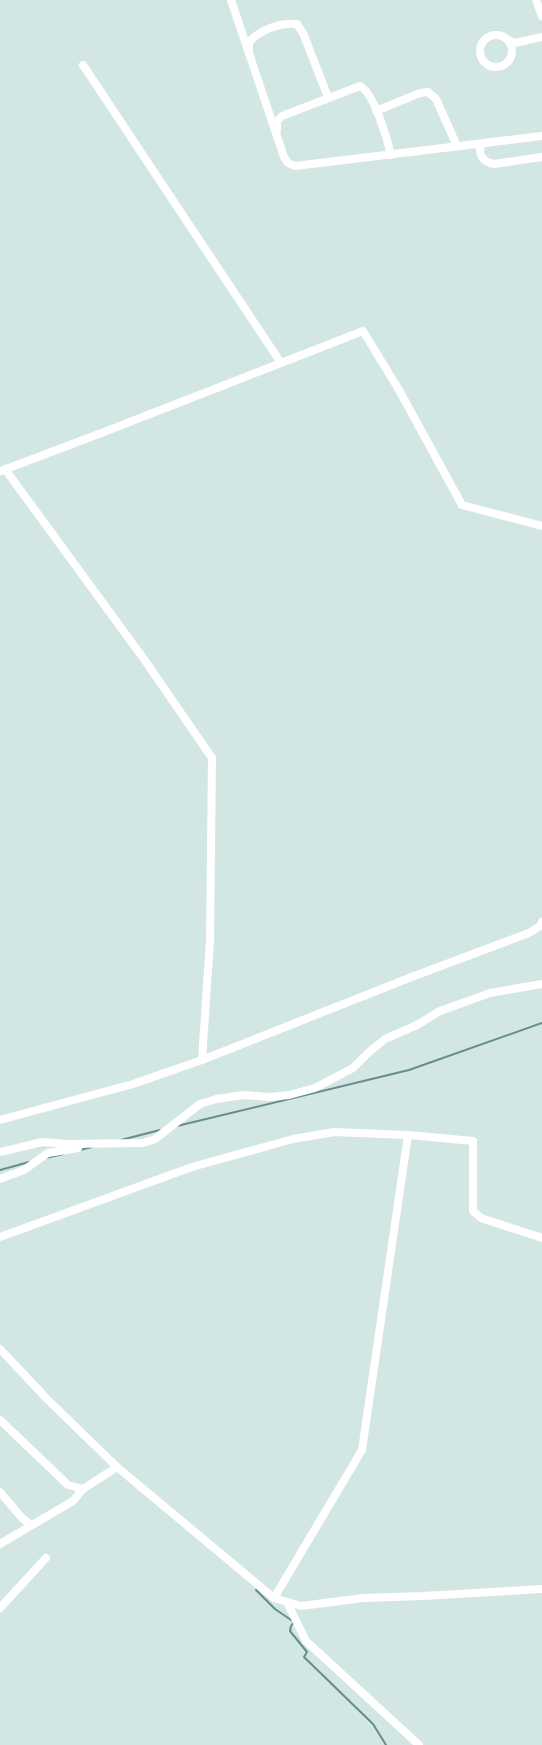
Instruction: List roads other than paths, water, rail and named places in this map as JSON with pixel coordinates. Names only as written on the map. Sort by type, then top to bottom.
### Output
[{"type":"street","points":[[231,0],[284,157],[288,163],[294,166],[542,136]]},
{"type":"street","points":[[536,0],[542,16]]},
{"type":"street","points":[[238,23],[255,35]]},
{"type":"street","points":[[250,56],[249,42],[255,35],[282,24],[297,24],[303,33],[328,97]]},
{"type":"street","points":[[511,42],[512,52],[507,63],[501,67],[489,66],[480,57],[479,50],[484,39],[496,35],[511,42],[542,37]]},
{"type":"street","points":[[83,65],[281,363]]},
{"type":"street","points":[[276,135],[277,120],[282,116],[360,86],[365,89],[376,111],[391,154]]},
{"type":"street","points":[[376,111],[420,93],[428,92],[436,98],[457,146]]},
{"type":"street","points":[[268,111],[282,116]]},
{"type":"street","points":[[481,144],[479,151],[481,158],[488,163],[494,164],[542,157]]},
{"type":"street","points":[[202,1060],[210,940],[212,758],[146,662],[2,470],[364,331],[399,390],[462,505],[542,526]]},
{"type":"street","points":[[0,1120],[133,1084],[202,1060],[529,933],[540,926],[542,922]]},
{"type":"street","points":[[0,1152],[42,1142],[67,1144],[143,1143],[155,1139],[200,1104],[216,1098],[244,1094],[270,1097],[289,1095],[315,1088],[353,1068],[385,1039],[417,1025],[440,1011],[490,993],[542,984]]},
{"type":"street","points":[[0,1237],[192,1167],[293,1139],[334,1132],[474,1142],[473,1211],[481,1218],[542,1238]]},
{"type":"street","points":[[274,1598],[362,1450],[408,1136]]},
{"type":"street","points":[[0,1179],[24,1170],[48,1153],[65,1151],[90,1144]]},
{"type":"street","points":[[0,1349],[48,1400],[117,1467],[274,1598],[288,1604],[301,1606],[363,1598],[542,1589]]},
{"type":"street","points":[[0,1420],[68,1484],[83,1489]]},
{"type":"street","points":[[0,1544],[73,1501],[83,1489],[117,1467]]},
{"type":"street","points":[[0,1492],[22,1518],[31,1525]]},
{"type":"street","points":[[0,1608],[46,1558]]},
{"type":"street","points":[[288,1604],[306,1642],[418,1745]]},
{"type":"waterway","points":[[177,1126],[409,1070],[542,1023]]},
{"type":"waterway","points":[[121,1140],[160,1130]]},
{"type":"waterway","points":[[80,1150],[92,1147]]},
{"type":"waterway","points":[[46,1158],[63,1154]]},
{"type":"waterway","points":[[0,1170],[29,1162]]},
{"type":"waterway","points":[[256,1590],[275,1609],[294,1622],[290,1631],[307,1652],[304,1657],[373,1724],[386,1745]]}]
